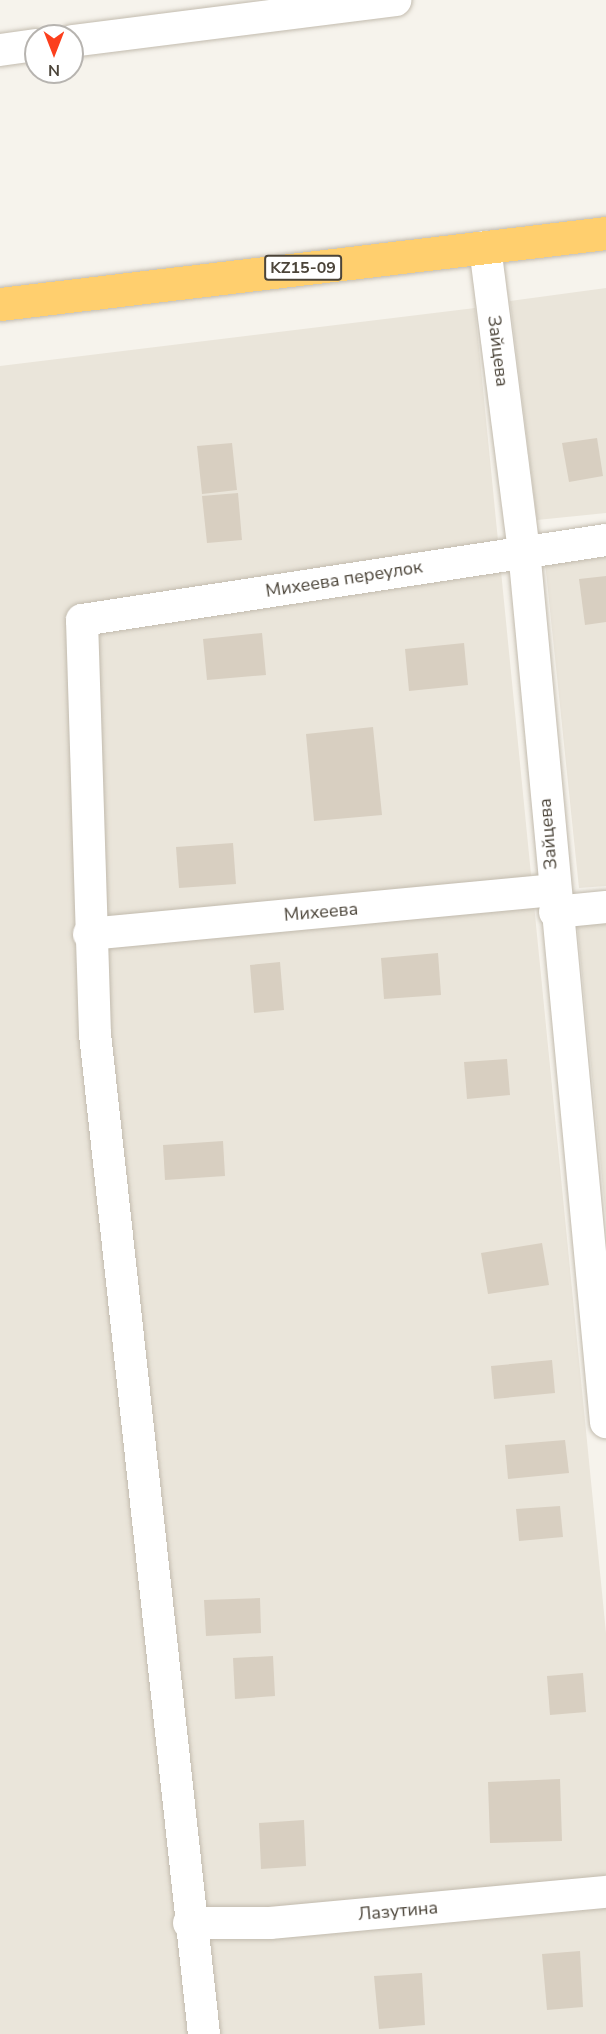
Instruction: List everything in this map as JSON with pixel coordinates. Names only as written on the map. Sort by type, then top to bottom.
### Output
[{"type":"highway","name":"KZ15-09","points":[[0,304],[606,233]]},
{"type":"street","points":[[84,39],[340,3],[395,0]]},
{"type":"street","points":[[0,50],[24,47]]},
{"type":"street","name":"Зайцева","points":[[485,247],[524,550],[554,901],[606,1422]]},
{"type":"street","name":"Михеева переулок","points":[[89,934],[82,620],[524,550],[606,540]]},
{"type":"street","name":"Михеева","points":[[89,934],[554,901],[606,907]]},
{"type":"street","points":[[89,934],[189,1923],[204,2034]]},
{"type":"street","name":"Лазутина","points":[[189,1923],[270,1923],[606,1892]]},
{"type":"shaded area","points":[[606,288],[606,513],[537,520],[510,301]]},
{"type":"shaded area","points":[[475,308],[606,1633],[606,2034],[0,2034],[0,366]]},
{"type":"shaded area","points":[[606,556],[606,886],[579,888],[545,562]]},
{"type":"shaded area","points":[[606,921],[606,1219],[577,923]]},
{"type":"building","points":[[597,438],[603,476],[569,482],[562,443]]},
{"type":"building","points":[[232,443],[237,490],[202,494],[197,446]]},
{"type":"building","points":[[238,493],[242,540],[207,543],[202,496]]},
{"type":"building","points":[[606,576],[606,622],[585,625],[579,579]]},
{"type":"building","points":[[262,633],[266,675],[207,680],[203,639]]},
{"type":"building","points":[[464,643],[468,685],[409,691],[405,649]]},
{"type":"building","points":[[373,727],[382,815],[314,821],[306,734]]},
{"type":"building","points":[[233,843],[236,884],[179,888],[176,847]]},
{"type":"building","points":[[438,953],[441,995],[384,999],[381,958]]},
{"type":"building","points":[[280,962],[284,1010],[254,1013],[250,965]]},
{"type":"building","points":[[507,1059],[510,1095],[467,1099],[464,1062]]},
{"type":"building","points":[[223,1141],[225,1176],[165,1180],[163,1145]]},
{"type":"building","points":[[542,1243],[549,1285],[488,1294],[481,1253]]},
{"type":"building","points":[[552,1360],[555,1393],[494,1399],[491,1366]]},
{"type":"building","points":[[565,1440],[569,1473],[508,1479],[505,1445]]},
{"type":"building","points":[[560,1506],[563,1537],[519,1541],[516,1509]]},
{"type":"building","points":[[260,1598],[261,1633],[206,1636],[204,1600]]},
{"type":"building","points":[[273,1656],[275,1696],[235,1699],[233,1658]]},
{"type":"building","points":[[583,1673],[586,1712],[550,1715],[547,1676]]},
{"type":"building","points":[[560,1779],[562,1841],[490,1843],[488,1782]]},
{"type":"building","points":[[304,1820],[306,1866],[261,1869],[259,1823]]},
{"type":"building","points":[[580,1951],[583,2007],[547,2010],[542,1954]]},
{"type":"building","points":[[422,1973],[425,2025],[379,2029],[374,1976]]}]
